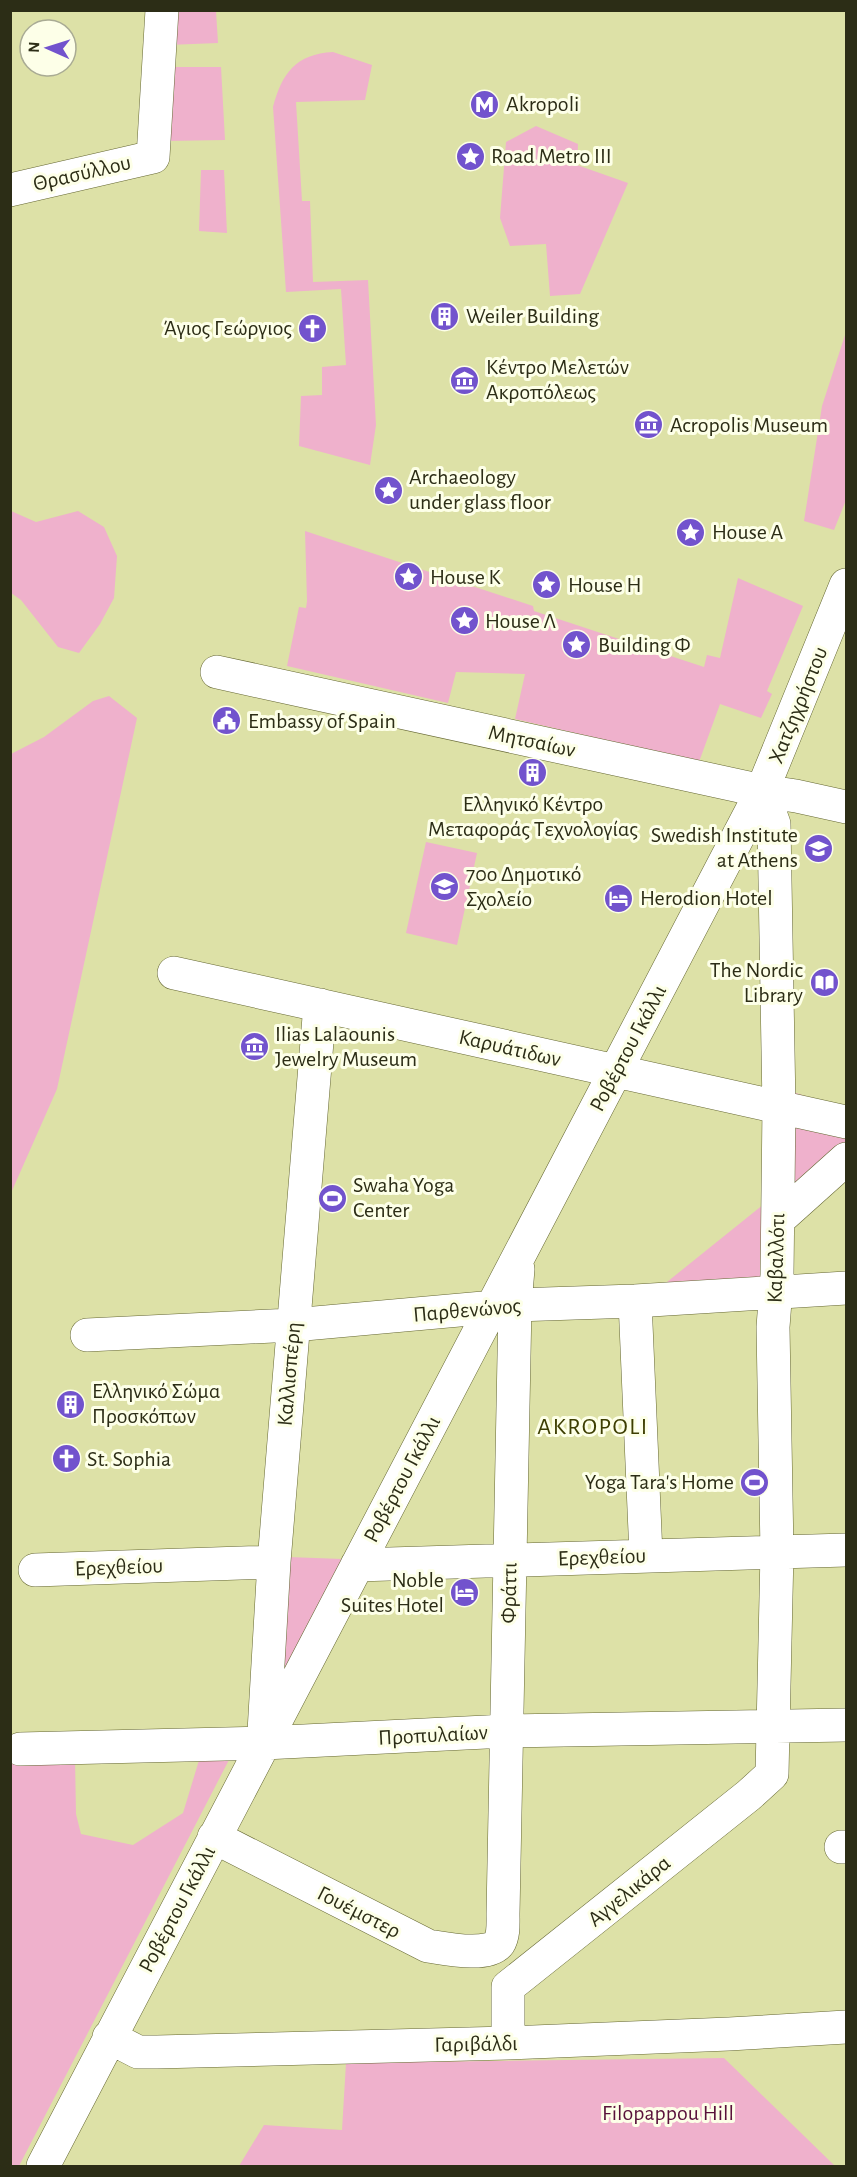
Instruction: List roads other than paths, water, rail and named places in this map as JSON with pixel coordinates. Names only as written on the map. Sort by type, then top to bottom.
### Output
[{"type":"street","name":"Θρασύλλου","points":[[10,190],[153,157],[162,10]]},
{"type":"street","name":"Χατζηχρήστου","points":[[762,791],[846,585]]},
{"type":"street","name":"Μητσαίων","points":[[217,672],[762,791],[846,807]]},
{"type":"street","name":"Ροβέρτου Γκάλλι","points":[[520,1254],[762,791]]},
{"type":"street","name":"Καβαλλότι","points":[[762,791],[774,824],[779,1107],[778,1220],[773,1327],[777,1552],[774,1726]]},
{"type":"street","name":"Καρυάτιδων","points":[[174,973],[846,1122]]},
{"type":"street","name":"Καλλισπέρη","points":[[264,1743],[274,1562],[320,1005]]},
{"type":"street","points":[[778,1220],[846,1159]]},
{"type":"street","name":"Φράττι","points":[[502,1933],[510,1560],[503,1307],[520,1254]]},
{"type":"street","name":"Παρθενώνος","points":[[87,1335],[293,1325],[503,1307],[846,1288]]},
{"type":"street","points":[[635,1301],[646,1555]]},
{"type":"street","name":"Ροβέρτου Γκάλλι","points":[[43,2166],[357,1565],[503,1307]]},
{"type":"street","name":"Ερεχθείου","points":[[357,1565],[846,1550]]},
{"type":"street","name":"Ερεχθείου","points":[[35,1570],[274,1562]]},
{"type":"street","name":"Προπυλαίων","points":[[20,1749],[264,1743],[506,1731],[846,1725]]},
{"type":"street","name":"Αγγελικάρα","points":[[508,2043],[508,1987],[749,1795],[771,1774],[774,1726]]},
{"type":"street","name":"Γουέμστερ","points":[[214,1837],[428,1946],[456,1951],[490,1950],[498,1944],[502,1933]]},
{"type":"street","name":"Γαριβάλδι","points":[[109,2037],[138,2052],[508,2043],[717,2035],[846,2027]]},
{"type":"place","name":"Akropoli","points":[[485,104]]},
{"type":"place","name":"Road Metro III","points":[[470,156]]},
{"type":"place","name":"Weiler Building","points":[[445,316]]},
{"type":"place","name":"Άγιος Γεώργιος","points":[[313,328]]},
{"type":"place","name":"Κέντρο Μελετών Ακροπόλεως","points":[[465,380]]},
{"type":"place","name":"Acropolis Museum","points":[[649,425]]},
{"type":"place","name":"Archaeology under glass floor","points":[[388,490]]},
{"type":"place","name":"House A","points":[[691,532]]},
{"type":"place","name":"House K","points":[[409,577]]},
{"type":"place","name":"House H","points":[[547,585]]},
{"type":"place","name":"House Λ","points":[[464,621]]},
{"type":"place","name":"Building Φ","points":[[577,645]]},
{"type":"place","name":"Embassy of Spain","points":[[227,721]]},
{"type":"place","name":"Ελληνικό Κέντρο Μεταφοράς Τεχνολογίας","points":[[533,772]]},
{"type":"place","name":"Swedish Institute at Athens","points":[[819,848]]},
{"type":"place","name":"70ο Δημοτικό Σχολείο","points":[[445,887]]},
{"type":"place","name":"Herodion Hotel","points":[[619,898]]},
{"type":"place","name":"The Nordic Library","points":[[824,983]]},
{"type":"place","name":"Ilias Lalaounis Jewelry Museum","points":[[254,1047]]},
{"type":"place","name":"Swaha Yoga Center","points":[[332,1198]]},
{"type":"place","name":"Ελληνικό Σώμα Προσκόπων","points":[[71,1404]]},
{"type":"place","name":"St. Sophia","points":[[66,1459]]},
{"type":"place","name":"Yoga Tara's Home","points":[[755,1482]]},
{"type":"place","name":"Noble Suites Hotel","points":[[465,1593]]},
{"type":"district","name":"AKROPOLI","points":[[593,1427]]},
{"type":"park label","name":"Filopappou Hill","points":[[668,2113]]}]
